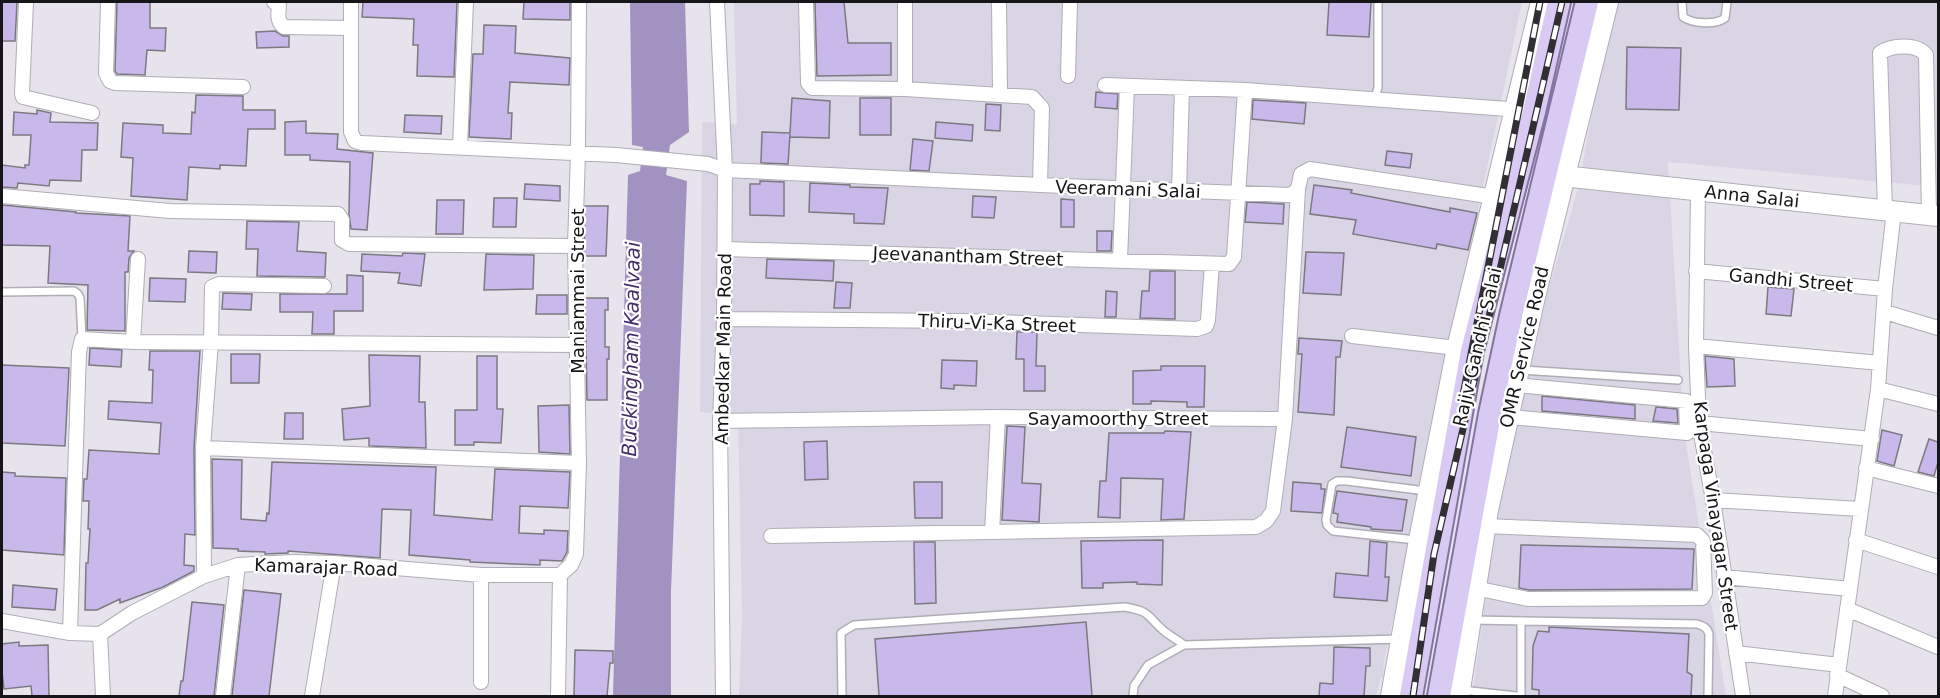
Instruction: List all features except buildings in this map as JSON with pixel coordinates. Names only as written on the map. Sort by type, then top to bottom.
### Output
[{"type":"main road","name":"Rajiv Gandhi Salai","points":[[1411,696],[1472,351],[1502,199],[1525,110],[1559,2]]},
{"type":"main road","name":"Rajiv Gandhi Salai","points":[[1453,694],[1499,416],[1511,316],[1556,176],[1587,2]]},
{"type":"street","points":[[26,2],[23,98],[92,113]]},
{"type":"street","points":[[108,2],[106,73],[110,81],[243,87]]},
{"type":"street","points":[[274,2],[279,6],[278,19],[284,27],[351,27],[351,2]]},
{"type":"street","points":[[460,147],[466,2]]},
{"type":"street","name":"Maniammai Street","points":[[560,575],[571,565],[576,554],[579,463],[575,246],[579,2]]},
{"type":"street","name":"Ambedkar Main Road","points":[[717,2],[725,170],[724,319],[720,421],[723,696]]},
{"type":"street","points":[[806,2],[808,83],[812,88],[905,89],[1032,97],[1042,108],[1040,185]]},
{"type":"street","points":[[905,2],[905,89]]},
{"type":"street","points":[[999,2],[1000,94]]},
{"type":"street","points":[[1068,76],[1070,2]]},
{"type":"street","points":[[1105,85],[1245,90],[1525,110],[1540,2]]},
{"type":"street","name":"OMR Service Road","points":[[1453,694],[1470,620],[1486,526],[1499,416],[1518,377],[1556,176],[1608,2]]},
{"type":"street","name":"Veeramani Salai","points":[[351,27],[352,138],[362,143],[621,155],[708,164],[725,170],[1288,195],[1299,189]]},
{"type":"street","points":[[1835,696],[1860,509],[1872,439],[1885,312],[1889,210],[1880,53],[1886,48],[1916,47],[1922,49],[1926,55],[1934,215]]},
{"type":"street","points":[[1120,260],[1127,86]]},
{"type":"street","points":[[1179,191],[1182,88]]},
{"type":"street","points":[[1212,264],[1229,264],[1233,260],[1245,90]]},
{"type":"street","points":[[771,536],[1256,527],[1266,521],[1273,511],[1285,419],[1301,174],[1310,169],[1502,199],[1457,348],[1391,696]]},
{"type":"street","name":"Anna Salai","points":[[1556,176],[1934,215]]},
{"type":"street","name":"Karpaga Vinayagar Street","points":[[1698,190],[1696,346],[1699,423],[1743,696]]},
{"type":"street","points":[[2,196],[170,211],[338,214],[342,217],[342,240],[349,244],[575,246]]},
{"type":"street","name":"Jeevanantham Street","points":[[725,249],[1212,264]]},
{"type":"street","points":[[133,342],[138,259]]},
{"type":"street","name":"Thiru-Vi-Ka Street","points":[[724,319],[965,321],[1197,329],[1206,326],[1208,320],[1212,264]]},
{"type":"street","name":"Gandhi Street","points":[[1696,271],[1885,289]]},
{"type":"street","points":[[204,576],[203,448],[211,342],[212,290],[215,285],[324,286]]},
{"type":"street","points":[[1885,312],[1938,328]]},
{"type":"street","points":[[1352,336],[1457,348]]},
{"type":"street","points":[[69,633],[79,352],[82,339],[133,342],[576,345]]},
{"type":"street","points":[[1696,346],[1880,363]]},
{"type":"street","points":[[1499,416],[1687,433],[1686,401],[1518,377]]},
{"type":"street","points":[[1878,389],[1938,404]]},
{"type":"street","points":[[992,532],[998,417]]},
{"type":"street","name":"Sayamoorthy Street","points":[[720,421],[998,417],[1285,419]]},
{"type":"street","points":[[1699,423],[1872,439]]},
{"type":"street","points":[[203,448],[579,463]]},
{"type":"street","points":[[1866,468],[1938,486]]},
{"type":"street","points":[[1713,500],[1860,509]]},
{"type":"street","points":[[1475,588],[1528,599],[1702,598],[1705,593],[1702,541],[1697,535],[1486,526]]},
{"type":"street","points":[[1856,540],[1938,567]]},
{"type":"street","name":"Kamarajar Road","points":[[100,634],[132,614],[204,576],[238,565],[293,562],[334,563],[481,575],[560,575]]},
{"type":"street","points":[[312,696],[334,563]]},
{"type":"street","points":[[223,696],[238,565]]},
{"type":"street","points":[[481,575],[482,682]]},
{"type":"street","points":[[558,696],[560,575]]},
{"type":"street","points":[[1724,577],[1850,589]]},
{"type":"street","points":[[1847,609],[1938,647]]},
{"type":"street","points":[[2,621],[69,633],[100,634],[103,696]]},
{"type":"street","points":[[1736,653],[1838,670],[1882,696]]},
{"type":"lane","points":[[1375,99],[1378,87],[1378,2]]},
{"type":"lane","points":[[1682,2],[1683,17],[1688,21],[1715,22],[1725,18],[1727,2]]},
{"type":"lane","points":[[2,292],[74,291],[80,298],[82,339]]},
{"type":"lane","points":[[1518,377],[1678,380]]},
{"type":"lane","points":[[1419,540],[1333,531],[1327,525],[1326,520],[1332,484],[1337,481],[1347,481],[1429,491]]},
{"type":"lane","points":[[842,696],[839,648],[841,633],[854,625],[1125,607],[1142,610],[1163,630],[1184,645]]},
{"type":"lane","points":[[1470,620],[1697,624],[1703,626],[1709,633],[1708,696]]},
{"type":"lane","points":[[1453,694],[1519,696],[1521,622]]},
{"type":"lane","points":[[1133,696],[1134,686],[1148,665],[1184,645],[1402,639]]},
{"type":"shaded area","points":[[734,2],[1522,2],[1449,347],[1432,442],[1384,661],[1383,677],[1381,677],[1376,696],[739,696],[742,615],[738,416],[700,412],[702,122],[737,124]]},
{"type":"shaded area","points":[[1612,2],[1938,2],[1938,187],[1668,162],[1684,431],[1726,696],[1472,696],[1510,422],[1579,185]]},
{"type":"water","name":"Buckingham Kaalvaai","points":[[630,2],[685,2],[689,132],[670,145],[666,175],[687,181],[671,592],[671,696],[613,696],[628,175],[640,171],[643,147],[632,145]]},
{"type":"railway","points":[[1463,395],[1540,2]]},
{"type":"railway","points":[[1413,696],[1434,554],[1562,2]]}]
